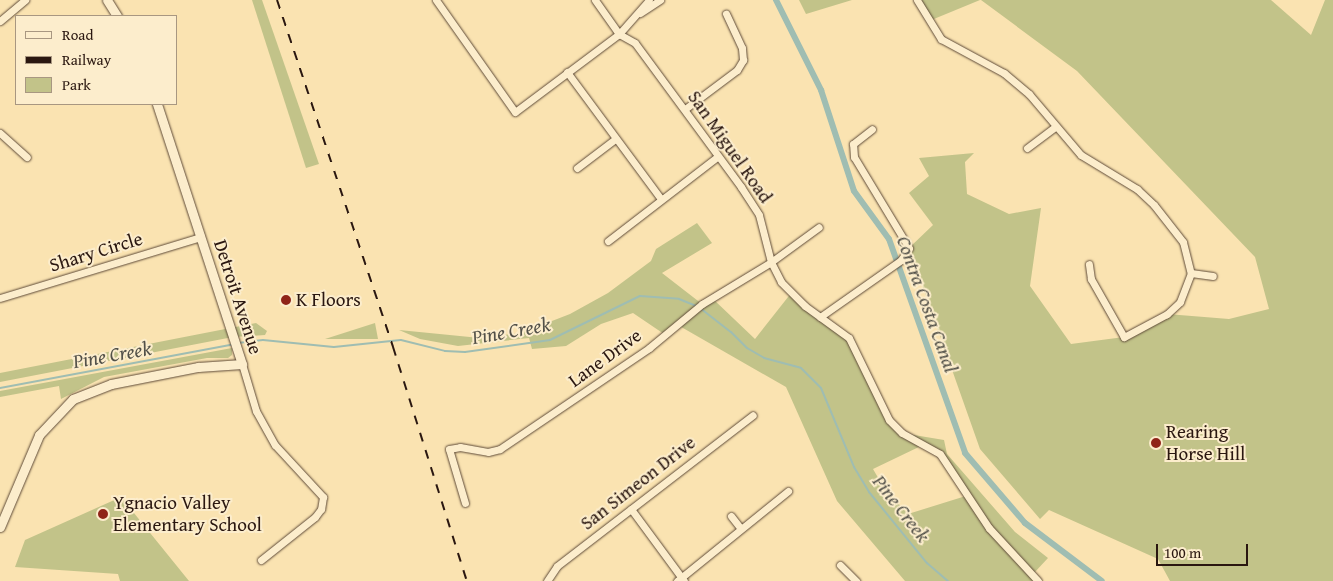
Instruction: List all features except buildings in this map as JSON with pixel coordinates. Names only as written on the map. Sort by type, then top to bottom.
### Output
[{"type":"street","points":[[0,21],[25,0]]},
{"type":"street","points":[[107,0],[116,15]]},
{"type":"street","points":[[436,0],[515,112],[619,34],[640,13],[649,0]]},
{"type":"street","name":"San Miguel Road","points":[[595,0],[619,34],[635,43],[685,109],[759,215],[771,262],[781,282],[820,317],[849,338],[889,420],[902,433],[940,454],[989,528],[1038,581]]},
{"type":"street","points":[[640,13],[660,0]]},
{"type":"street","points":[[917,0],[942,39],[1004,73],[1029,94],[1082,155],[1137,189],[1160,212],[1183,242],[1191,273],[1180,302],[1166,314],[1124,337],[1091,279],[1089,264]]},
{"type":"street","points":[[685,109],[737,70],[743,60],[742,48],[726,13]]},
{"type":"street","points":[[567,72],[661,199]]},
{"type":"street","name":"Detroit Avenue","points":[[157,105],[256,411],[275,445],[323,497],[321,509],[261,560]]},
{"type":"street","points":[[1027,148],[1056,126]]},
{"type":"street","points":[[820,317],[901,260],[909,248],[905,238],[854,157],[853,144],[872,129]]},
{"type":"street","points":[[0,133],[27,157]]},
{"type":"street","points":[[577,168],[616,139]]},
{"type":"street","points":[[608,241],[717,157]]},
{"type":"street","name":"Lane Drive","points":[[465,503],[449,449],[460,447],[488,452],[500,449],[649,348],[702,304],[771,262],[819,227]]},
{"type":"street","name":"Shary Circle","points":[[0,298],[201,237]]},
{"type":"street","points":[[1191,273],[1213,276]]},
{"type":"street","points":[[0,527],[39,435],[73,399],[110,384],[198,367],[242,364]]},
{"type":"street","name":"San Simeon Drive","points":[[547,581],[558,566],[752,415]]},
{"type":"street","points":[[630,509],[681,580],[788,491]]},
{"type":"street","points":[[731,516],[741,529]]},
{"type":"street","points":[[840,565],[856,581]]},
{"type":"green space","points":[[252,0],[262,0],[319,164],[306,168]]},
{"type":"green space","points":[[799,0],[852,0],[806,14]]},
{"type":"green space","points":[[917,0],[980,0],[929,21]]},
{"type":"green space","points":[[981,0],[1271,0],[1311,35],[1325,0],[1333,0],[1333,581],[1170,581],[1158,559],[1049,510],[1040,519],[980,449],[909,248],[933,225],[909,193],[929,176],[919,158],[974,153],[965,162],[967,194],[1009,214],[1041,208],[1030,286],[1071,344],[1124,337],[1167,314],[1229,319],[1269,309],[1255,257],[1077,71]]},
{"type":"green space","points":[[697,223],[712,243],[662,273],[702,304],[712,298],[755,339],[792,292],[849,338],[889,420],[902,433],[944,440],[947,454],[1015,532],[1048,558],[1034,573],[1038,581],[905,581],[837,501],[786,387],[676,324],[664,334],[633,313],[601,324],[566,346],[532,349],[529,338],[458,346],[420,339],[399,330],[480,338],[521,333],[570,314],[608,293],[651,261],[656,249]],"holes":[[[923,445],[940,454],[969,495],[908,514],[884,488],[873,469]]]},
{"type":"green space","points":[[256,323],[267,331],[265,335],[233,337],[0,382],[0,373]]},
{"type":"green space","points":[[375,323],[378,339],[325,339]]},
{"type":"green space","points":[[232,348],[232,355],[228,358],[207,358],[104,377],[61,399],[59,386],[0,397],[0,391]]},
{"type":"green space","name":"Ygnacio Valley Elementary School","points":[[121,497],[189,581],[120,581],[118,574],[15,567],[25,540]]},
{"type":"waterway","name":"Contra Costa Canal","points":[[776,0],[821,90],[854,191],[889,239],[965,453],[1025,523],[1102,581]]},
{"type":"waterway","name":"Pine Creek","points":[[238,343],[263,340],[334,347],[401,340],[445,351],[465,352],[550,340],[640,296],[679,299],[696,306]]},
{"type":"waterway","name":"Pine Creek","points":[[700,308],[731,332],[747,348],[764,358],[801,368],[821,388],[854,467],[869,492],[927,563],[948,581]]},
{"type":"waterway","name":"Pine Creek","points":[[0,388],[234,344]]},
{"type":"railway","points":[[277,0],[393,347],[467,581]]},
{"type":"place","name":"K Floors","points":[[286,300]]},
{"type":"place","name":"Rearing Horse Hill","points":[[1156,443]]},
{"type":"place","name":"Ygnacio Valley Elementary School","points":[[103,514]]}]
